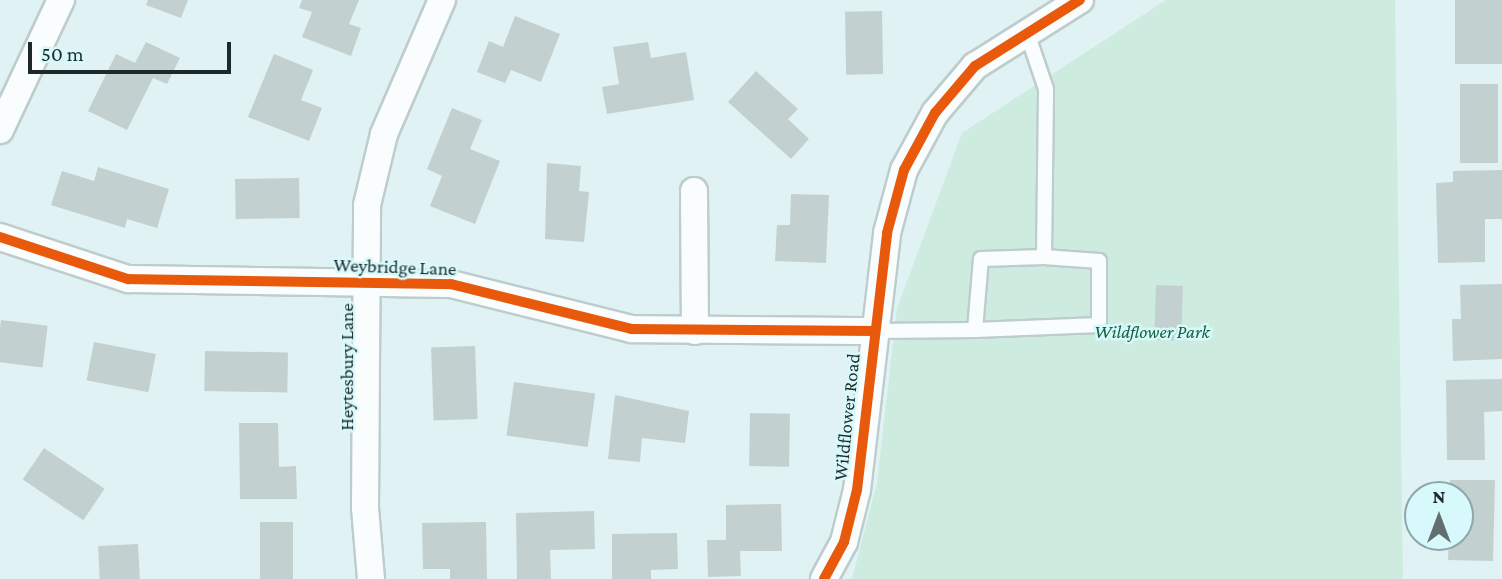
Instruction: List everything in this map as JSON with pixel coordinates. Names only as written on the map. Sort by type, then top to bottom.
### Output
[{"type":"street","points":[[0,130],[61,0]]},
{"type":"street","name":"Heytesbury Lane","points":[[371,579],[365,282],[373,170],[442,0]]},
{"type":"street","name":"Wildflower Road","points":[[824,579],[844,542],[857,490],[887,233],[904,170],[943,103],[975,65],[1025,29],[1080,0]]},
{"type":"street","points":[[694,191],[695,331]]},
{"type":"street","name":"Weybridge Lane","points":[[0,237],[128,279],[451,284],[618,327],[695,331],[874,331]]},
{"type":"lane","points":[[1025,29],[1046,89],[1044,257]]},
{"type":"lane","points":[[874,331],[975,330],[1099,325],[1099,261],[1044,257],[981,259],[975,330]]},
{"type":"green space","name":"Wildflower Park","points":[[1166,0],[1395,0],[1403,579],[852,579],[877,483],[897,308],[962,133]]},
{"type":"building","points":[[148,0],[188,0],[181,18],[146,5]]},
{"type":"building","points":[[302,0],[359,0],[349,24],[361,28],[351,56],[302,37],[312,12],[299,8]]},
{"type":"building","points":[[1455,0],[1502,0],[1502,64],[1455,64]]},
{"type":"building","points":[[882,11],[883,74],[846,75],[845,12]]},
{"type":"building","points":[[515,16],[560,34],[541,82],[511,70],[505,83],[477,72],[489,41],[503,47]]},
{"type":"building","points":[[146,42],[180,58],[167,84],[153,78],[127,130],[88,111],[116,54],[135,63]]},
{"type":"building","points":[[648,42],[651,58],[686,52],[694,100],[607,114],[602,87],[619,84],[613,47]]},
{"type":"building","points":[[274,54],[313,70],[301,100],[322,108],[309,141],[248,117]]},
{"type":"building","points":[[756,71],[798,109],[788,119],[809,139],[791,159],[728,102]]},
{"type":"building","points":[[1460,84],[1498,84],[1498,163],[1460,163]]},
{"type":"building","points":[[452,108],[482,120],[470,149],[500,161],[475,224],[430,206],[442,176],[427,169]]},
{"type":"building","points":[[547,163],[581,166],[579,191],[589,192],[584,242],[545,239]]},
{"type":"building","points":[[98,167],[169,189],[157,228],[127,219],[125,228],[51,205],[62,171],[94,181]]},
{"type":"building","points":[[1502,170],[1502,219],[1485,219],[1485,262],[1438,263],[1436,183],[1453,182],[1453,171]]},
{"type":"building","points":[[299,178],[300,218],[236,219],[235,179]]},
{"type":"building","points":[[791,194],[829,195],[826,263],[775,261],[777,225],[790,225]]},
{"type":"building","points":[[1502,284],[1502,359],[1453,361],[1452,319],[1461,319],[1460,285]]},
{"type":"building","points":[[1156,285],[1183,286],[1181,341],[1154,340]]},
{"type":"building","points":[[1,320],[48,326],[43,367],[0,362]]},
{"type":"building","points":[[94,342],[156,354],[148,392],[87,380]]},
{"type":"building","points":[[475,346],[478,419],[434,420],[431,348]]},
{"type":"building","points":[[205,351],[288,352],[287,392],[204,391]]},
{"type":"building","points":[[1502,379],[1502,411],[1484,412],[1485,460],[1447,460],[1446,380]]},
{"type":"building","points":[[514,382],[595,393],[588,447],[506,435]]},
{"type":"building","points":[[615,395],[689,411],[685,443],[642,438],[640,462],[608,459]]},
{"type":"building","points":[[750,413],[790,414],[789,467],[749,466]]},
{"type":"building","points":[[239,423],[278,423],[279,467],[296,466],[297,499],[240,499]]},
{"type":"building","points":[[44,448],[105,489],[83,520],[23,480]]},
{"type":"building","points":[[1495,480],[1493,561],[1448,560],[1448,551],[1474,551],[1474,481],[1450,481]]},
{"type":"building","points":[[781,504],[782,551],[740,551],[741,576],[708,577],[707,540],[726,540],[726,505]]},
{"type":"building","points":[[594,511],[595,549],[550,550],[551,579],[517,579],[516,513]]},
{"type":"building","points":[[260,522],[293,522],[293,579],[260,579]]},
{"type":"building","points":[[486,522],[487,579],[450,579],[450,569],[423,569],[422,523]]},
{"type":"building","points":[[677,533],[678,569],[651,570],[651,579],[612,579],[612,534]]},
{"type":"building","points":[[138,544],[140,579],[100,579],[98,546]]},
{"type":"cycle path","points":[[824,579],[844,542],[857,490],[887,233],[904,170],[935,113],[975,66],[1080,0]]},
{"type":"cycle path","points":[[0,237],[128,279],[451,284],[631,329],[874,331]]}]
